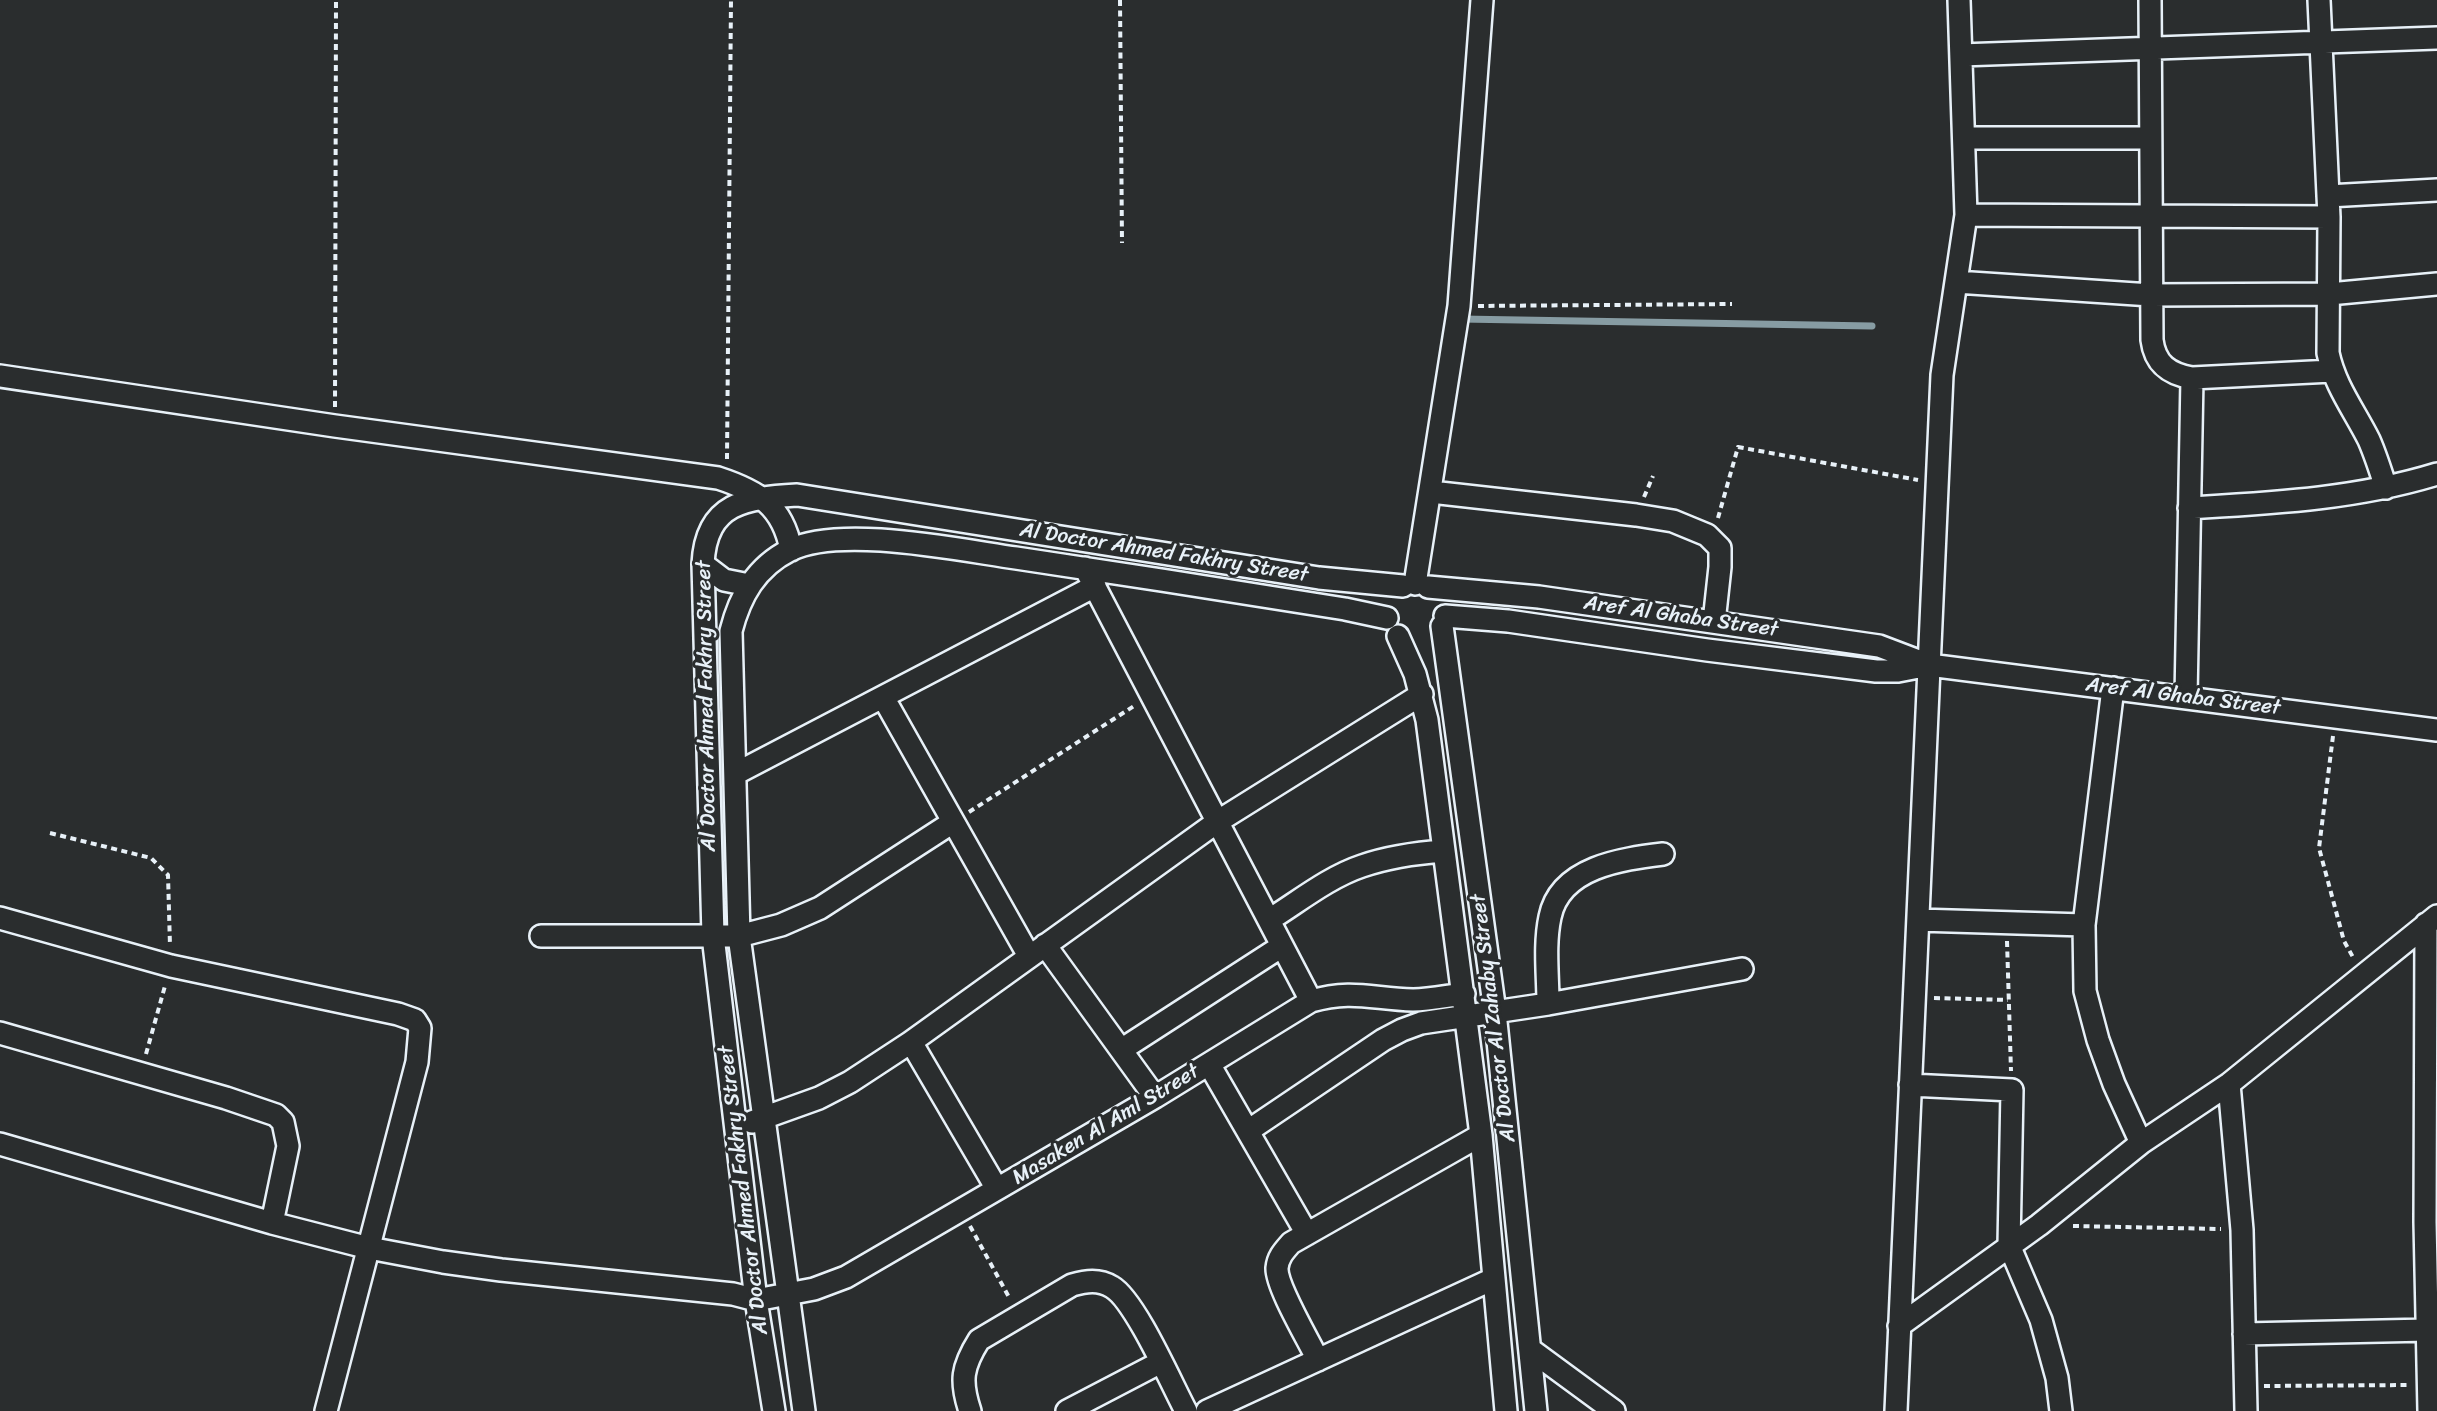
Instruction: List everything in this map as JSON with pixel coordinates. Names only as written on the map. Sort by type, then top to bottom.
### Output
[{"type":"street","points":[[1416,586],[1460,306],[1482,0]]},
{"type":"street","points":[[1896,1411],[1942,375],[1966,215],[1959,0]]},
{"type":"street","points":[[2150,0],[2151,295],[2152,340],[2158,361],[2179,376],[2192,378],[2332,371]]},
{"type":"street","points":[[2319,0],[2329,206],[2328,352],[2332,371],[2344,399],[2370,442],[2386,488]]},
{"type":"street","points":[[1961,54],[2437,38]]},
{"type":"street","points":[[1964,138],[2150,138]]},
{"type":"street","points":[[1966,215],[2150,216],[2329,206],[2437,190]]},
{"type":"street","points":[[1956,282],[2151,295],[2329,294],[2437,284]]},
{"type":"street","points":[[0,376],[727,481],[761,497],[782,520],[791,550]]},
{"type":"street","points":[[2186,697],[2192,378]]},
{"type":"street","points":[[2189,508],[2300,501],[2386,488],[2437,474]]},
{"type":"street","points":[[1431,492],[1636,515],[1673,521],[1694,528],[1713,539],[1720,548],[1714,622]]},
{"type":"street","name":"Al Doctor Ahmed Fakhry Street","points":[[774,1411],[756,1300],[713,936],[703,564],[704,548],[709,532],[718,519],[745,500],[797,495],[1319,578],[1416,586]]},
{"type":"street","name":"Al Doctor Ahmed Fakhry Street","points":[[804,1411],[739,936],[731,631],[737,607],[749,585],[768,564],[791,550],[816,542],[879,540],[1090,577],[1344,609],[1387,618]]},
{"type":"street","points":[[703,564],[724,580],[749,585]]},
{"type":"street","points":[[735,774],[883,697],[1090,577],[1311,1001]]},
{"type":"street","points":[[1416,586],[1438,594],[1444,604],[1426,632],[1390,628],[1387,605],[1390,600],[1416,586]]},
{"type":"street","name":"Aref Al Ghaba Street","points":[[1416,586],[1539,597],[1880,646],[1929,665],[2437,730]]},
{"type":"street","name":"Aref Al Ghaba Street","points":[[1426,632],[1508,621],[1707,650],[1876,671],[1898,671],[1929,665]]},
{"type":"street","name":"Al Doctor Al Zahaby Street","points":[[1426,632],[1422,694],[1467,1016],[1481,1136],[1506,1411]]},
{"type":"street","name":"Al Doctor Al Zahaby Street","points":[[1426,632],[1495,1012],[1536,1411]]},
{"type":"street","points":[[2113,688],[2084,926],[2085,991],[2114,1084],[2141,1143]]},
{"type":"street","points":[[737,1126],[764,1118],[850,1082],[911,1042],[1217,822],[1422,694]]},
{"type":"street","points":[[883,697],[953,822],[1037,951],[1121,1050],[1155,1097]]},
{"type":"street","points":[[541,936],[739,936],[781,925],[820,908],[953,822]]},
{"type":"street","points":[[1269,920],[1334,879],[1359,867],[1415,853],[1444,851]]},
{"type":"street","points":[[1548,1004],[1547,931],[1554,902],[1562,891],[1589,871],[1609,863],[1663,854]]},
{"type":"street","points":[[0,918],[171,966],[398,1014],[415,1020],[420,1028],[417,1062],[326,1411]]},
{"type":"street","points":[[1899,1326],[2039,1225],[2141,1143],[2229,1084],[2432,920]]},
{"type":"street","points":[[2429,1411],[2425,1222],[2432,920]]},
{"type":"street","points":[[1918,921],[2084,926]]},
{"type":"street","points":[[1121,1050],[1282,946]]},
{"type":"street","points":[[1248,1131],[1402,1030],[1422,1023],[1548,1004],[1742,969]]},
{"type":"street","name":"Masaken Al Aml Street","points":[[756,1300],[814,1289],[846,1277],[1155,1097],[1311,1001],[1330,995],[1350,994],[1416,1000],[1464,994]]},
{"type":"street","points":[[0,1034],[276,1114],[283,1122],[288,1146],[272,1223]]},
{"type":"street","points":[[911,1042],[997,1189]]},
{"type":"street","points":[[1209,1064],[1308,1234]]},
{"type":"street","points":[[2229,1084],[2242,1230],[2246,1411]]},
{"type":"street","points":[[1910,1085],[2012,1090],[2009,1245],[2042,1320],[2057,1378],[2061,1411]]},
{"type":"street","points":[[1318,1360],[1280,1283],[1277,1269],[1281,1254],[1291,1243],[1481,1136]]},
{"type":"street","points":[[0,1144],[272,1223],[369,1248],[443,1263],[733,1294],[756,1300]]},
{"type":"street","points":[[1207,1411],[1493,1279]]},
{"type":"street","points":[[970,1411],[963,1389],[964,1371],[979,1340],[1072,1285],[1085,1281],[1111,1286],[1122,1294],[1186,1411]]},
{"type":"street","points":[[2244,1334],[2428,1330]]},
{"type":"street","points":[[1531,1350],[1614,1411]]},
{"type":"street","points":[[1067,1411],[1161,1362]]},
{"type":"path","points":[[335,426],[336,0]]},
{"type":"path","points":[[727,481],[731,0]]},
{"type":"path","points":[[1120,0],[1122,243]]},
{"type":"path","points":[[1460,306],[1732,304]]},
{"type":"path","points":[[1713,539],[1738,447],[1938,483]]},
{"type":"path","points":[[953,822],[1151,695]]},
{"type":"path","points":[[2336,717],[2319,849],[2344,941],[2363,975]]},
{"type":"path","points":[[50,832],[151,858],[168,875],[171,966],[140,1075]]},
{"type":"path","points":[[2007,923],[2012,1090]]},
{"type":"path","points":[[1914,998],[2008,1000]]},
{"type":"path","points":[[961,1210],[1020,1316]]},
{"type":"path","points":[[2039,1225],[2242,1230]]},
{"type":"path","points":[[2245,1386],[2428,1385]]},
{"type":"waterway","points":[[1461,319],[1872,326]]}]
